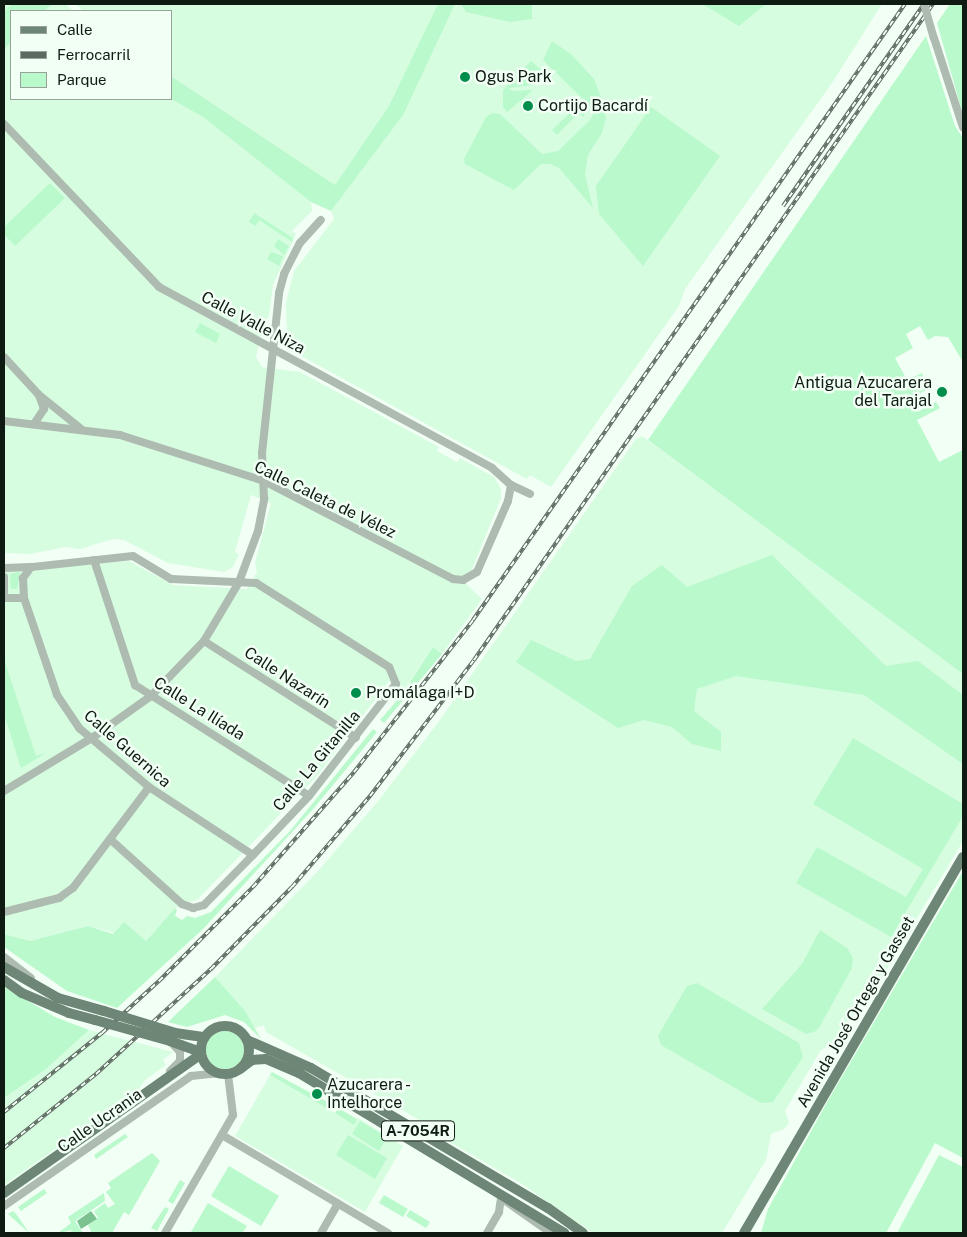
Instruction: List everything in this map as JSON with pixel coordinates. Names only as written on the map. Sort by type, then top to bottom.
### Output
[{"type":"main road","name":"Avenida José Ortega y Gasset","points":[[744,1233],[963,857]]},
{"type":"main road","name":"A-7054R","points":[[4,967],[49,994],[104,1011],[172,1037],[201,1053]]},
{"type":"main road","name":"A-7054R","points":[[4,980],[30,996],[69,1013],[172,1037],[205,1036],[212,1030],[232,1027],[247,1040],[311,1068],[548,1208],[583,1233]]},
{"type":"main road","points":[[205,1036],[201,1053],[218,1072]]},
{"type":"main road","points":[[240,1069],[248,1056],[247,1040]]},
{"type":"main road","name":"Calle Ucrania","points":[[4,1193],[183,1069],[201,1053]]},
{"type":"main road","name":"A-7054R","points":[[218,1072],[240,1069],[252,1060],[266,1059],[299,1073],[488,1184],[564,1233]]},
{"type":"main road","points":[[183,1069],[218,1072]]},
{"type":"main road","name":"Avenida José Ortega y Gasset","points":[[752,1233],[775,1182]]},
{"type":"street","points":[[924,4],[963,127]]},
{"type":"street","name":"Calle Valle Niza","points":[[4,124],[159,288],[492,468],[511,485],[530,494]]},
{"type":"street","points":[[4,791],[92,738],[151,696],[204,641],[239,582],[258,531],[264,499],[262,453],[273,350],[284,274],[300,243],[321,220]]},
{"type":"street","points":[[4,357],[38,394],[81,429]]},
{"type":"street","points":[[34,424],[44,409],[38,394]]},
{"type":"street","name":"Calle Caleta de Vélez","points":[[4,421],[120,435],[264,481],[453,579],[463,580],[477,572],[508,501],[511,485]]},
{"type":"street","points":[[4,568],[31,567],[133,556],[171,579],[239,582]]},
{"type":"street","name":"Calle La Ilíada","points":[[94,560],[135,685],[309,796]]},
{"type":"street","name":"Calle Guernica","points":[[31,567],[23,578],[24,598],[57,695],[65,711],[92,738],[148,787],[253,854]]},
{"type":"street","points":[[4,577],[4,592]]},
{"type":"street","name":"Calle La Gitanilla","points":[[110,839],[182,904],[193,908],[204,905],[309,796],[356,738],[396,684],[389,667],[256,583],[239,582]]},
{"type":"street","points":[[4,598],[24,598]]},
{"type":"street","name":"Calle Nazarín","points":[[204,641],[356,738]]},
{"type":"street","points":[[5,912],[59,898],[73,888],[148,787]]},
{"type":"street","points":[[4,958],[49,994]]},
{"type":"street","points":[[143,1097],[180,1061],[180,1052],[172,1037]]},
{"type":"street","points":[[165,1233],[233,1114],[218,1072]]},
{"type":"street","name":"Calle Ucrania","points":[[4,1206],[191,1076],[218,1072]]},
{"type":"street","points":[[222,1135],[388,1233]]},
{"type":"street","points":[[488,1184],[512,1208],[551,1233]]},
{"type":"street","points":[[487,1233],[499,1212],[501,1197]]},
{"type":"street","points":[[321,1233],[338,1204]]},
{"type":"street","points":[[499,1212],[512,1208]]},
{"type":"shaded area","points":[[4,4],[66,4],[72,10],[10,10],[10,100],[172,100],[203,117],[311,202],[312,211],[292,231],[296,234],[273,285],[269,316],[263,325],[256,357],[262,367],[300,372],[439,447],[437,451],[457,462],[460,458],[494,477],[501,489],[501,498],[466,584],[482,599],[442,654],[433,647],[405,688],[389,681],[317,776],[198,899],[175,908],[146,941],[88,926],[30,941],[4,934],[4,572],[129,561],[173,585],[247,589],[257,572],[255,563],[271,503],[251,495],[235,552],[239,554],[233,567],[224,572],[168,563],[124,540],[113,539],[80,549],[66,547],[30,554],[4,553]]},
{"type":"shaded area","points":[[76,4],[882,4],[832,83],[685,289],[679,306],[551,487],[530,475],[527,479],[303,357],[287,338],[286,302],[294,271],[334,219],[331,211],[335,185],[172,77],[172,10],[82,10]]},
{"type":"shaded area","points":[[642,436],[963,674],[963,841],[885,972],[872,985],[838,1041],[821,1050],[785,1111],[789,1123],[784,1129],[771,1134],[766,1160],[722,1233],[593,1233],[522,1184],[436,1134],[437,1130],[266,1032],[264,1025],[255,1028],[215,977],[318,871],[379,800],[440,720],[636,439]]},
{"type":"shaded area","points":[[89,1030],[173,1052],[163,1060],[166,1065],[145,1080],[137,1092],[4,1185],[4,1098],[46,1069]]},
{"type":"shaded area","points":[[270,1075],[354,1124],[358,1118],[403,1146],[365,1212],[235,1136]]},
{"type":"shaded area","points":[[91,1211],[97,1219],[81,1229],[77,1221]]},
{"type":"green space","points":[[12,4],[52,4],[45,10],[10,10],[10,43],[4,49],[4,11]]},
{"type":"green space","points":[[438,4],[455,4],[403,115],[331,211],[311,202],[203,117],[172,100],[172,77],[335,185],[389,106]]},
{"type":"green space","points":[[461,4],[532,4],[532,19],[510,22],[466,12]]},
{"type":"green space","points":[[702,4],[766,4],[739,26]]},
{"type":"green space","points":[[950,4],[963,4],[963,115],[937,23]]},
{"type":"green space","points":[[926,36],[955,126],[963,138],[963,362],[948,337],[935,336],[928,340],[920,326],[906,334],[913,348],[895,358],[907,380],[922,373],[930,388],[911,398],[917,412],[936,402],[940,408],[917,420],[939,462],[963,450],[963,674],[648,440]]},
{"type":"green space","points":[[552,41],[572,55],[594,79],[604,105],[606,118],[602,133],[588,155],[585,174],[593,208],[559,168],[550,164],[541,164],[514,190],[465,164],[464,159],[486,117],[492,113],[500,114],[542,154],[558,151],[590,120],[593,115],[589,105],[543,60]]},
{"type":"green space","points":[[531,61],[545,73],[532,85],[509,88],[512,91],[533,90],[507,112],[503,107],[503,90]]},
{"type":"green space","points":[[578,105],[585,114],[583,117],[579,113],[557,135],[552,130]]},
{"type":"green space","points":[[651,107],[720,156],[643,266],[599,214],[596,186]]},
{"type":"green space","points":[[50,183],[65,198],[15,246],[4,234],[4,227]]},
{"type":"green space","points":[[254,213],[293,238],[292,242],[259,220],[256,226],[249,222]]},
{"type":"green space","points":[[278,239],[289,246],[284,255],[274,246]]},
{"type":"green space","points":[[271,252],[283,256],[279,266],[267,259]]},
{"type":"green space","points":[[200,323],[220,334],[216,343],[195,332]]},
{"type":"green space","points":[[772,555],[886,666],[918,661],[963,695],[963,764],[864,695],[736,676],[697,689],[694,711],[721,732],[721,751],[692,744],[672,727],[644,720],[618,728],[516,662],[531,640],[576,661],[590,659],[632,586],[662,565],[687,587]]},
{"type":"green space","points":[[20,572],[17,589],[11,589],[10,574]]},
{"type":"green space","points":[[433,647],[442,654],[384,723],[380,720],[400,697]]},
{"type":"green space","points":[[4,659],[36,756],[46,753],[21,768],[4,714]]},
{"type":"green space","points":[[373,729],[377,732],[314,808],[204,928],[117,1008],[67,991],[4,947],[4,934],[30,941],[88,926],[113,934],[124,922],[146,941],[175,908],[177,910],[175,916],[182,920],[187,916],[195,918],[211,912],[290,831]]},
{"type":"green space","points":[[853,738],[963,804],[963,816],[891,937],[796,883],[817,847],[906,897],[923,869],[813,804]]},
{"type":"green space","points":[[963,871],[963,1158],[935,1143],[886,1233],[761,1233],[768,1209],[830,1097]]},
{"type":"green space","points":[[820,930],[847,948],[853,958],[852,968],[820,1026],[816,1031],[806,1034],[762,1009],[802,964]]},
{"type":"green space","points":[[215,977],[245,1011],[261,1039],[244,1022],[225,1015],[187,1027],[168,1022]]},
{"type":"green space","points":[[697,983],[799,1043],[803,1057],[773,1102],[761,1103],[661,1045],[658,1036],[687,986]]},
{"type":"green space","points":[[4,987],[55,1017],[89,1030],[46,1069],[4,1098]]},
{"type":"green space","points":[[225,1031],[238,1037],[244,1050],[238,1063],[225,1069],[212,1063],[206,1050],[212,1037]]},
{"type":"green space","points":[[272,1072],[333,1105],[330,1110],[270,1075]]},
{"type":"green space","points":[[338,1108],[357,1119],[354,1125],[335,1113]]},
{"type":"green space","points":[[360,1121],[387,1137],[379,1151],[352,1134]]},
{"type":"green space","points":[[125,1134],[128,1137],[96,1159],[94,1155]]},
{"type":"green space","points":[[348,1135],[387,1158],[375,1179],[336,1155]]},
{"type":"green space","points":[[152,1153],[160,1161],[129,1215],[124,1212],[112,1233],[92,1233],[88,1225],[98,1218],[94,1211],[105,1203],[108,1208],[115,1204],[106,1192],[111,1188],[108,1183]]},
{"type":"green space","points":[[939,1155],[963,1167],[963,1233],[897,1233]]},
{"type":"green space","points":[[229,1166],[279,1196],[261,1226],[211,1196]]},
{"type":"green space","points":[[180,1180],[185,1183],[173,1204],[168,1201]]},
{"type":"green space","points":[[44,1189],[47,1193],[21,1211],[18,1207]]},
{"type":"green space","points":[[104,1193],[105,1201],[75,1221],[83,1233],[69,1233],[73,1230],[58,1233],[71,1223],[68,1217]]},
{"type":"green space","points":[[384,1195],[408,1209],[403,1217],[379,1203]]},
{"type":"green space","points":[[208,1203],[247,1226],[242,1233],[191,1232]]},
{"type":"green space","points":[[165,1207],[169,1209],[157,1231],[151,1228]]},
{"type":"green space","points":[[410,1210],[430,1222],[426,1228],[406,1216]]},
{"type":"green space","points":[[13,1211],[17,1215],[29,1233],[8,1214]]},
{"type":"railway","points":[[4,1112],[102,1033],[159,981],[253,887],[354,772],[473,620],[905,4]]},
{"type":"railway","points":[[783,206],[924,4]]},
{"type":"railway","points":[[4,1148],[96,1074],[211,969],[292,887],[370,796],[474,660],[933,4]]},
{"type":"place","name":"Ogus Park","points":[[465,77]]},
{"type":"place","name":"Cortijo Bacardí","points":[[528,106]]},
{"type":"place","name":"Antigua Azucarera del Tarajal","points":[[942,392]]},
{"type":"place","name":"Promálaga I+D","points":[[356,693]]},
{"type":"place","name":"Azucarera - Intelhorce","points":[[317,1094]]}]
